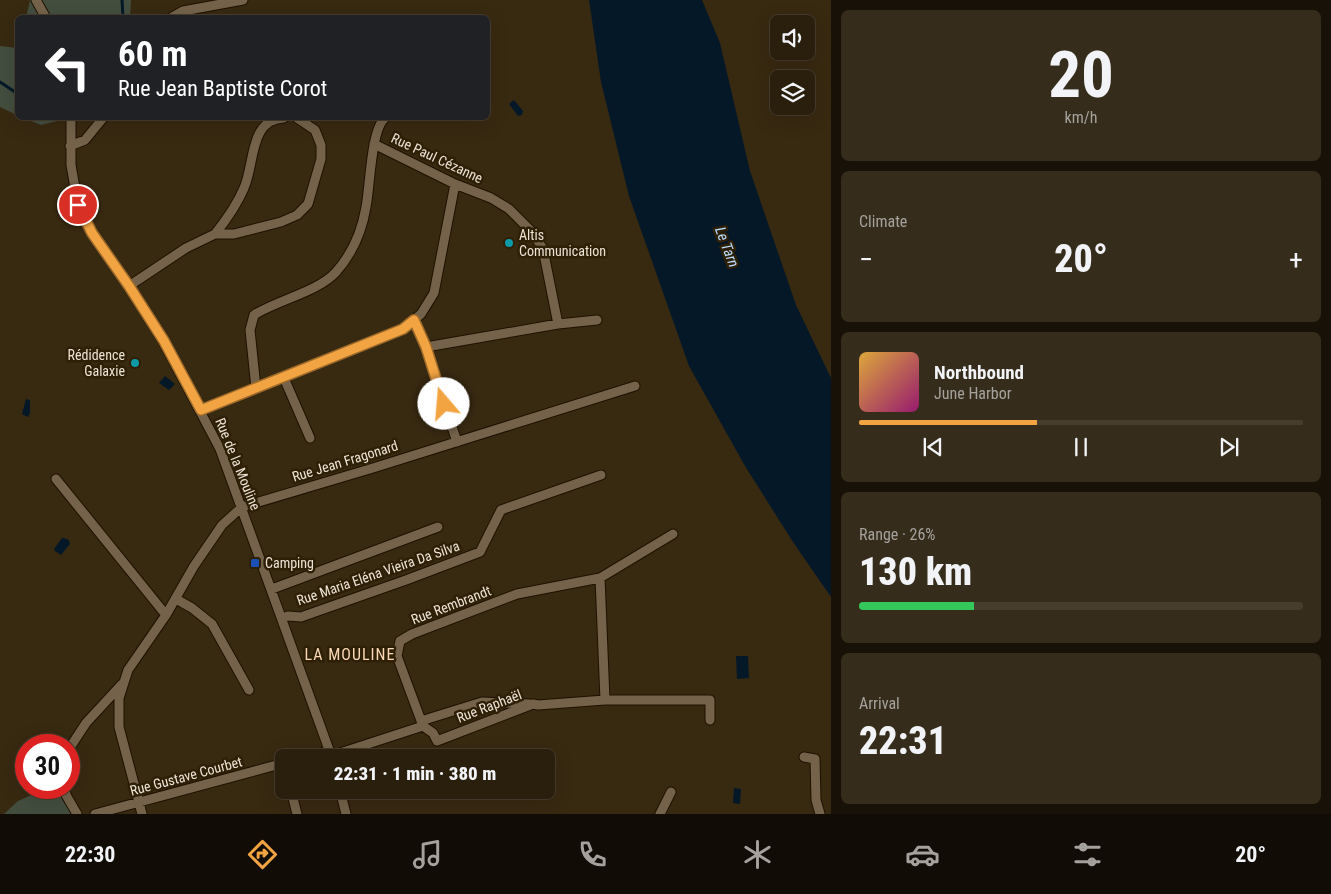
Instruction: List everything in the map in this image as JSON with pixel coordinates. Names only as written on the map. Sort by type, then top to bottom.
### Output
[{"type":"street","points":[[36,0],[44,15]]},
{"type":"street","points":[[176,15],[183,11],[243,0]]},
{"type":"street","name":"Rue de la Mouline","points":[[71,120],[70,165],[76,200],[92,233],[164,341],[220,449],[330,749]]},
{"type":"street","points":[[70,146],[85,140],[102,120]]},
{"type":"street","points":[[215,234],[236,206],[246,185],[255,142],[262,127],[274,120]]},
{"type":"street","points":[[129,286],[186,248],[215,234],[234,234],[281,222],[296,215],[308,204],[321,159],[321,145],[316,130],[300,120]]},
{"type":"street","points":[[374,144],[382,120]]},
{"type":"street","name":"Rue Paul Cézanne","points":[[256,388],[250,330],[254,315],[264,308],[319,285],[334,274],[347,258],[359,236],[366,208],[374,144],[455,184],[492,198],[509,209],[533,233],[543,249],[558,324]]},
{"type":"street","points":[[201,410],[403,329],[421,314],[434,293],[455,184]]},
{"type":"street","points":[[414,320],[426,347],[457,442]]},
{"type":"street","points":[[426,347],[558,324],[597,320]]},
{"type":"street","points":[[284,378],[310,438]]},
{"type":"street","name":"Rue Jean Fragonard","points":[[242,507],[635,386]]},
{"type":"street","name":"Rue Maria Eléna Vieira Da Silva","points":[[282,618],[288,616],[301,617],[480,552],[501,510],[601,474]]},
{"type":"street","points":[[56,479],[166,615]]},
{"type":"street","points":[[142,814],[119,727],[119,698],[124,682],[128,670],[166,615],[194,566],[222,524],[242,507]]},
{"type":"street","points":[[272,588],[438,527]]},
{"type":"street","name":"Rue Rembrandt","points":[[422,724],[397,656],[400,641],[412,634],[517,594],[600,578],[673,534]]},
{"type":"street","points":[[600,578],[605,700]]},
{"type":"street","points":[[176,599],[192,608],[212,624],[249,690]]},
{"type":"street","points":[[79,734],[86,723],[124,682]]},
{"type":"street","name":"Rue Raphaël","points":[[422,724],[432,733],[437,741],[533,704],[605,700],[710,700],[710,720]]},
{"type":"street","points":[[351,749],[482,702],[533,704]]},
{"type":"street","points":[[804,757],[815,759],[816,800],[820,814]]},
{"type":"street","name":"Rue Gustave Courbet","points":[[96,814],[275,765]]},
{"type":"street","points":[[660,814],[671,792]]},
{"type":"street","points":[[68,799],[77,814]]},
{"type":"street","points":[[293,799],[296,814]]},
{"type":"street","points":[[342,799],[346,814]]},
{"type":"green space","points":[[30,0],[131,0],[130,15],[27,15]]},
{"type":"green space","points":[[0,46],[15,48],[15,114],[0,107]]},
{"type":"green space","points":[[29,120],[62,120],[41,125]]},
{"type":"green space","points":[[22,799],[62,799],[72,814],[4,814]]},
{"type":"water","name":"Le Tarn","points":[[589,0],[702,0],[720,43],[750,171],[796,305],[831,378],[831,597],[793,542],[745,466],[689,366],[629,196],[601,82]]},
{"type":"water","points":[[514,100],[523,111],[522,115],[518,116],[509,104]]},
{"type":"water","points":[[165,376],[175,384],[169,390],[159,383]]},
{"type":"water","points":[[26,399],[30,400],[30,413],[28,417],[22,414]]},
{"type":"water","points":[[62,538],[69,540],[70,544],[61,555],[54,549]]},
{"type":"water","points":[[736,656],[748,656],[749,678],[737,679]]},
{"type":"water","points":[[734,788],[741,789],[740,804],[733,803]]},
{"type":"waterway","points":[[122,0],[123,15]]},
{"type":"waterway","points":[[0,82],[15,92]]},
{"type":"place","name":"Altis Communication","points":[[509,243]]},
{"type":"place","name":"Rédidence Galaxie","points":[[135,363]]},
{"type":"place","name":"Camping","points":[[255,563]]},
{"type":"district","name":"LA MOULINE","points":[[350,654]]},
{"type":"route","points":[[78,205],[92,233],[164,341],[201,410],[403,329],[414,320],[426,347],[444,404]]}]
